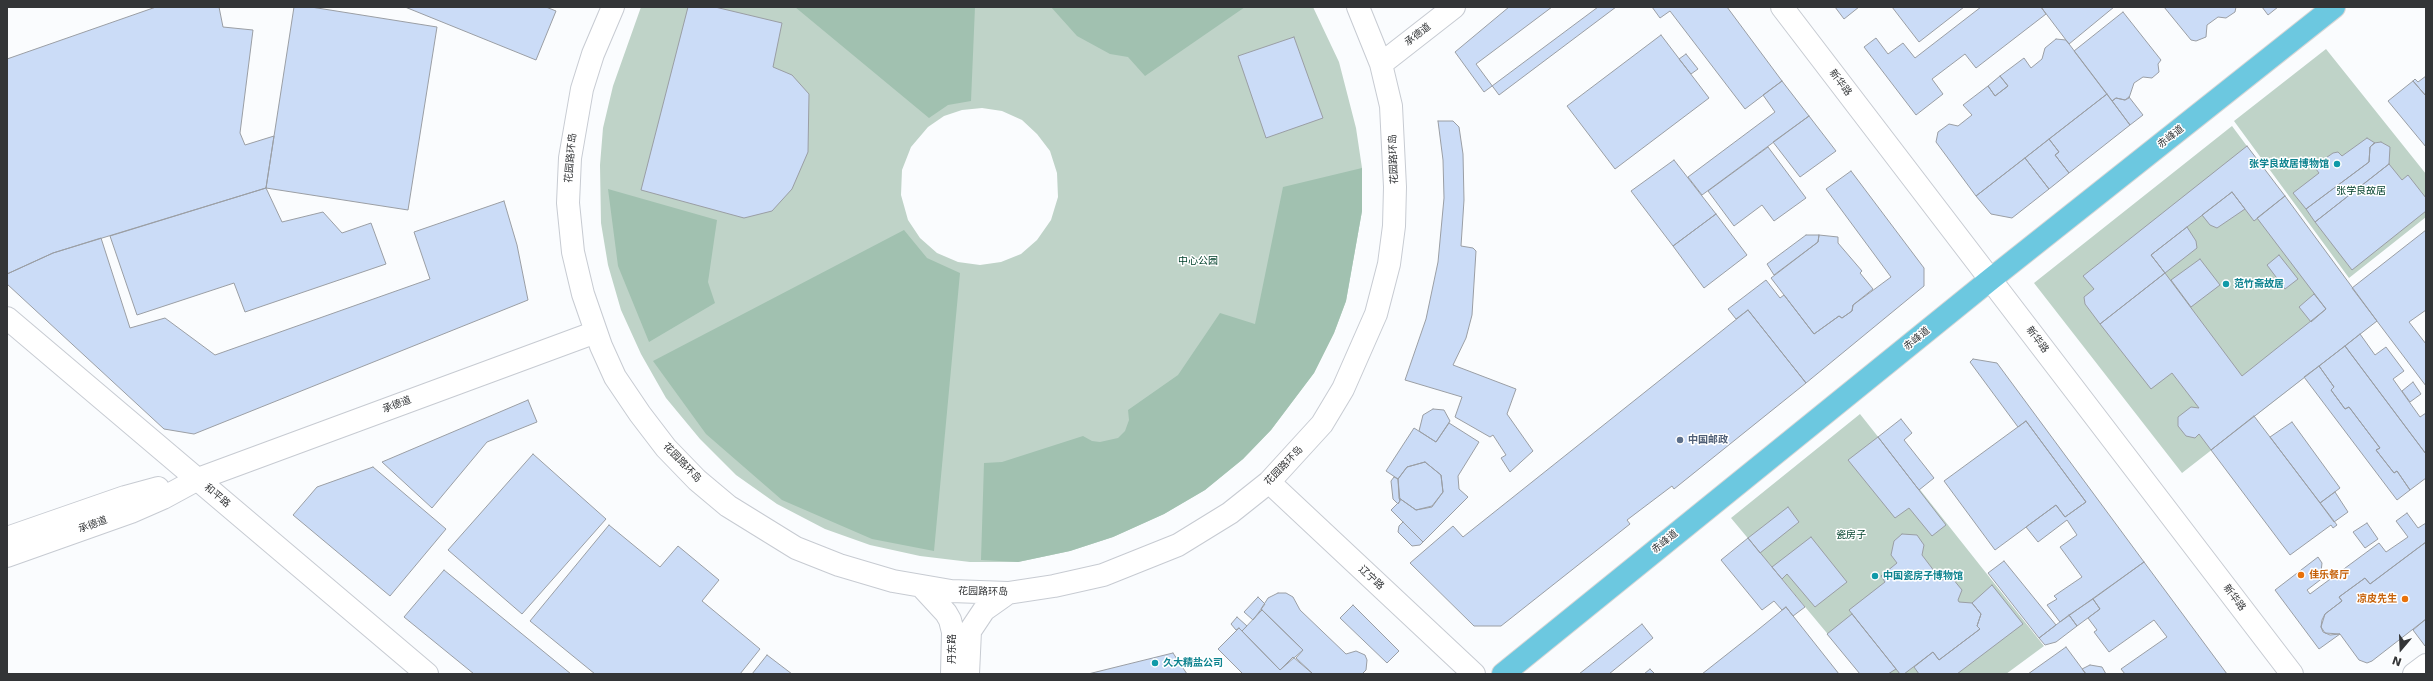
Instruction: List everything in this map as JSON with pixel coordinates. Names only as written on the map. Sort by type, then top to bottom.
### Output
[{"type":"main road","name":"赤峰道","points":[[1503,674],[1990,279],[2334,7]]},
{"type":"street","name":"花园路环岛","points":[[613,7],[593,54],[582,89],[570,158],[568,202],[573,252],[583,294],[596,332],[615,377],[661,442],[697,480],[728,506],[796,548],[866,574],[922,587],[952,591],[1008,593],[1079,581],[1150,558],[1178,545],[1230,513],[1269,482],[1322,424],[1343,389],[1376,314],[1389,264],[1394,226],[1394,152],[1391,106],[1382,64],[1358,7]]},
{"type":"street","name":"承德道","points":[[1382,64],[1454,7]]},
{"type":"street","name":"新华路","points":[[1782,7],[2292,674]]},
{"type":"street","name":"和平路","points":[[7,318],[427,674]]},
{"type":"street","name":"承德道","points":[[7,538],[125,497],[198,479],[596,332]]},
{"type":"street","name":"承德道","points":[[7,556],[131,512],[163,498],[198,479]]},
{"type":"street","name":"辽宁路","points":[[1269,482],[1474,674]]},
{"type":"street","name":"丹东路","points":[[922,587],[946,613],[950,620],[953,632],[952,674]]},
{"type":"street","name":"丹东路","points":[[968,674],[970,631],[984,610],[1008,593]]},
{"type":"street","points":[[2414,674],[2426,665]]},
{"type":"green space","name":"中心公园","points":[[641,7],[1313,7],[1339,62],[1356,128],[1362,168],[1362,211],[1346,301],[1334,333],[1314,373],[1271,430],[1243,459],[1205,490],[1164,514],[1113,537],[1070,551],[1018,562],[970,562],[920,556],[870,545],[825,529],[777,504],[736,475],[700,439],[666,398],[641,354],[621,310],[608,265],[601,223],[600,165],[603,128],[613,86]],"holes":[[[982,108],[1002,111],[1022,120],[1037,134],[1050,151],[1057,173],[1058,197],[1051,220],[1037,240],[1021,254],[1001,262],[980,265],[958,262],[937,253],[920,238],[908,220],[901,195],[902,170],[911,147],[928,127],[944,116],[962,110]]]},
{"type":"green space","points":[[795,7],[975,7],[971,101],[948,105],[929,118]]},
{"type":"green space","points":[[1051,7],[1245,7],[1145,76],[1128,57],[1110,54],[1077,36]]},
{"type":"green space","name":"张学良故居","points":[[2326,49],[2426,174],[2426,217],[2349,278],[2234,121]]},
{"type":"green space","name":"范竹斋故居","points":[[2232,126],[2377,321],[2182,473],[2034,283]]},
{"type":"green space","points":[[1362,168],[1362,211],[1346,301],[1334,333],[1314,373],[1271,430],[1243,459],[1205,490],[1164,514],[1113,537],[1070,551],[1018,562],[981,560],[984,463],[1002,462],[1083,436],[1092,441],[1100,442],[1118,438],[1125,431],[1129,420],[1128,410],[1178,375],[1220,313],[1255,324],[1283,187]]},
{"type":"green space","points":[[608,189],[717,220],[708,282],[715,303],[649,342],[618,266]]},
{"type":"green space","points":[[904,230],[927,258],[960,273],[934,551],[872,539],[782,500],[706,434],[653,361]]},
{"type":"green space","name":"瓷房子","points":[[1860,414],[2044,646],[2006,674],[1861,674],[1731,518]]},
{"type":"building","points":[[156,7],[219,7],[223,27],[253,30],[240,133],[245,145],[274,136],[266,188],[53,253],[7,274],[7,59]]},
{"type":"building","points":[[294,7],[311,7],[437,27],[408,210],[266,188]]},
{"type":"building","points":[[405,7],[546,7],[556,11],[536,60]]},
{"type":"building","points":[[688,7],[715,7],[782,23],[773,67],[792,75],[809,94],[808,152],[792,189],[772,211],[744,218],[641,190]]},
{"type":"building","points":[[1509,7],[1598,7],[1484,92],[1455,52]]},
{"type":"building","points":[[1552,7],[1616,7],[1499,95],[1476,64]]},
{"type":"building","points":[[1652,7],[1727,7],[1782,81],[1745,109],[1670,11],[1660,18]]},
{"type":"building","points":[[1835,7],[1859,7],[1844,19]]},
{"type":"building","points":[[1892,7],[1964,7],[1919,42]]},
{"type":"building","points":[[1981,7],[2041,7],[2046,14],[1976,68],[1965,54],[1932,79],[1943,94],[1916,115],[1864,47],[1876,38],[1888,54],[1903,43],[1915,58]]},
{"type":"building","points":[[2041,7],[2114,7],[2069,44]]},
{"type":"building","points":[[2164,7],[2236,7],[2235,12],[2226,18],[2218,17],[2207,25],[2206,37],[2196,41],[2191,40]]},
{"type":"building","points":[[2262,7],[2278,7],[2268,15]]},
{"type":"building","points":[[2123,12],[2161,60],[2158,64],[2159,72],[2152,78],[2143,77],[2134,83],[2129,98],[2125,100],[2116,98],[2112,101],[2074,51]]},
{"type":"building","points":[[1661,35],[1709,98],[1615,169],[1567,106]]},
{"type":"building","points":[[1294,37],[1323,118],[1266,138],[1238,56]]},
{"type":"building","points":[[2056,39],[2066,40],[2107,94],[1976,196],[1936,142],[1938,132],[1949,124],[1958,126],[1972,115],[1963,105],[1988,86],[1995,96],[2008,86],[2000,76],[2024,58],[2031,68],[2042,59],[2045,48]]},
{"type":"building","points":[[1686,54],[1698,69],[1691,74],[1679,59]]},
{"type":"building","points":[[2000,76],[2008,86],[1995,96],[1988,86]]},
{"type":"building","points":[[2426,76],[2426,96],[2413,81],[2415,79],[2418,82]]},
{"type":"building","points":[[1782,81],[1809,116],[1702,195],[1688,177],[1775,112],[1763,95]]},
{"type":"building","points":[[2413,81],[2426,96],[2426,147],[2388,101]]},
{"type":"building","points":[[2107,94],[2130,125],[2069,173],[2055,155],[2059,152],[2049,139]]},
{"type":"building","points":[[2129,97],[2143,115],[2130,125],[2112,101],[2116,98],[2125,100]]},
{"type":"building","points":[[1809,116],[1836,151],[1800,177],[1773,142]]},
{"type":"building","points":[[1438,121],[1453,121],[1459,127],[1463,154],[1464,200],[1461,246],[1473,248],[1476,251],[1472,315],[1466,338],[1453,365],[1516,389],[1507,414],[1533,451],[1510,472],[1501,458],[1506,455],[1493,435],[1490,437],[1455,417],[1462,397],[1405,380],[1426,319],[1438,262],[1444,198],[1443,160]]},
{"type":"building","points":[[2367,138],[2375,143],[2370,147],[2369,162],[2306,209],[2293,193],[2319,173],[2316,169],[2320,162],[2333,153],[2338,152],[2342,156]]},
{"type":"building","points":[[2049,139],[2059,152],[2055,155],[2069,173],[2049,189],[2025,158]]},
{"type":"building","points":[[2381,142],[2390,147],[2389,164],[2315,222],[2306,209],[2369,162],[2370,147],[2374,143]]},
{"type":"building","points":[[2247,146],[2285,196],[2254,221],[2232,192],[2151,255],[2165,273],[2100,324],[2085,304],[2084,297],[2094,289],[2083,276]]},
{"type":"building","points":[[1768,147],[1806,198],[1774,221],[1762,205],[1734,226],[1708,191]]},
{"type":"building","points":[[2025,158],[2049,189],[2012,218],[1991,214],[1976,196]]},
{"type":"building","points":[[1674,160],[1716,214],[1673,246],[1631,191]]},
{"type":"building","points":[[2389,164],[2402,180],[2408,175],[2426,198],[2426,211],[2352,270],[2315,222]]},
{"type":"building","points":[[1851,171],[1924,268],[1924,286],[1806,383],[1748,310],[1736,319],[1728,309],[1766,280],[1780,298],[1784,295],[1814,334],[1839,316],[1842,318],[1852,311],[1853,305],[1891,277],[1826,189]]},
{"type":"building","points":[[266,188],[282,222],[323,212],[342,233],[371,223],[386,264],[245,312],[234,283],[137,315],[110,236]]},
{"type":"building","points":[[2232,192],[2245,209],[2217,228],[2210,225],[2202,215]]},
{"type":"building","points":[[2285,196],[2377,321],[2211,450],[2199,434],[2195,438],[2186,436],[2178,426],[2178,417],[2191,407],[2199,408],[2172,373],[2151,389],[2100,324],[2165,273],[2242,376],[2326,309],[2257,218]]},
{"type":"building","points":[[504,201],[517,245],[528,300],[194,434],[164,429],[7,284],[7,274],[53,253],[101,238],[130,328],[165,318],[215,355],[430,279],[414,232]]},
{"type":"building","points":[[1716,214],[1747,255],[1704,288],[1673,246]]},
{"type":"building","points":[[2187,227],[2196,241],[2197,248],[2165,273],[2151,255]]},
{"type":"building","points":[[2426,230],[2426,386],[2352,288]]},
{"type":"building","points":[[1806,235],[1819,235],[1818,242],[1774,275],[1767,264]]},
{"type":"building","points":[[1819,235],[1838,237],[1838,243],[1862,271],[1860,273],[1873,289],[1853,305],[1852,311],[1842,318],[1839,316],[1814,334],[1771,278],[1818,242]]},
{"type":"building","points":[[2279,255],[2298,279],[2285,289],[2267,265]]},
{"type":"building","points":[[2200,259],[2220,285],[2191,307],[2171,280]]},
{"type":"building","points":[[2314,294],[2326,309],[2311,322],[2299,307]]},
{"type":"building","points":[[1748,310],[1806,383],[1674,489],[1672,486],[1627,520],[1630,524],[1501,626],[1474,626],[1410,563],[1453,526],[1463,537]]},
{"type":"building","points":[[2426,310],[2426,344],[2409,322]]},
{"type":"building","points":[[2360,334],[2375,355],[2386,347],[2404,371],[2393,379],[2420,417],[2426,413],[2426,454],[2345,346]]},
{"type":"building","points":[[2345,346],[2426,454],[2426,478],[2410,490],[2397,471],[2394,473],[2376,450],[2380,448],[2349,407],[2345,409],[2331,390],[2334,387],[2319,366]]},
{"type":"building","points":[[1973,359],[1997,363],[2144,562],[2060,622],[2047,605],[2057,599],[2054,596],[2082,577],[2060,547],[2077,535],[2067,520],[2038,542],[2026,527],[2056,505],[2065,517],[2086,502],[2026,421],[2018,427],[1970,362]]},
{"type":"building","points":[[2319,366],[2334,387],[2331,390],[2345,409],[2349,407],[2380,448],[2376,450],[2394,473],[2397,471],[2410,490],[2397,500],[2304,377]]},
{"type":"building","points":[[2413,382],[2421,394],[2410,402],[2402,391]]},
{"type":"building","points":[[528,400],[537,422],[487,442],[432,508],[382,462]]},
{"type":"building","points":[[1433,409],[1444,410],[1450,421],[1436,442],[1419,431],[1423,415]]},
{"type":"building","points":[[2254,416],[2337,525],[2333,528],[2331,525],[2290,555],[2211,450]]},
{"type":"building","points":[[1901,419],[1912,433],[1904,440],[1934,478],[1919,490],[1878,437]]},
{"type":"building","points":[[2026,421],[2086,502],[2065,517],[2056,505],[1995,550],[1944,481]]},
{"type":"building","points":[[2292,422],[2340,488],[2320,503],[2270,437]]},
{"type":"building","points":[[1449,423],[1479,442],[1458,476],[1459,489],[1468,497],[1423,542],[1391,510],[1400,501],[1399,498],[1416,510],[1432,507],[1443,492],[1441,475],[1425,462],[1407,467],[1398,479],[1386,471],[1414,428],[1436,442]]},
{"type":"building","points":[[1878,437],[1946,525],[1932,536],[1909,508],[1895,518],[1848,460]]},
{"type":"building","points":[[533,454],[606,519],[522,614],[448,550]]},
{"type":"building","points":[[1425,462],[1441,475],[1443,492],[1432,506],[1416,510],[1399,498],[1398,479],[1407,467]]},
{"type":"building","points":[[373,467],[446,529],[390,596],[293,515],[317,487]]},
{"type":"building","points":[[1394,477],[1398,479],[1400,501],[1398,504],[1393,499],[1391,481]]},
{"type":"building","points":[[2335,492],[2348,512],[2334,522],[2320,503]]},
{"type":"building","points":[[1788,507],[1799,522],[1760,553],[1748,538]]},
{"type":"building","points":[[2407,513],[2418,528],[2426,523],[2426,542],[2370,584],[2365,578],[2339,597],[2342,601],[2325,614],[2321,627],[2325,633],[2340,634],[2319,649],[2275,590],[2318,557],[2322,563],[2321,572],[2324,577],[2307,590],[2310,594],[2379,543],[2386,552],[2408,537],[2396,521]]},
{"type":"building","points":[[1403,522],[1423,542],[1420,545],[1412,546],[1398,532],[1399,526]]},
{"type":"building","points":[[2367,523],[2378,539],[2365,548],[2353,532]]},
{"type":"building","points":[[609,525],[660,567],[678,546],[719,580],[702,601],[760,649],[740,674],[595,674],[530,621]]},
{"type":"building","points":[[1902,534],[1917,535],[1924,545],[1922,555],[1941,580],[1953,579],[1962,590],[1958,600],[1959,602],[1972,603],[1981,614],[1977,626],[1980,629],[1939,660],[1933,652],[1904,674],[1900,674],[1849,610],[1885,582],[1881,576],[1897,563],[1891,555],[1894,541]]},
{"type":"building","points":[[1811,537],[1847,582],[1815,607],[1787,574],[1782,579],[1772,567]]},
{"type":"building","points":[[1748,538],[1805,607],[1793,616],[1786,607],[1782,610],[1774,601],[1762,610],[1721,560]]},
{"type":"building","points":[[2426,542],[2426,619],[2372,661],[2367,663],[2359,660],[2340,634],[2330,635],[2323,632],[2321,627],[2322,620],[2325,614],[2342,601],[2339,597],[2365,578],[2370,584]]},
{"type":"building","points":[[2004,561],[2056,625],[2039,638],[1988,573]]},
{"type":"building","points":[[2144,562],[2227,674],[2125,674],[2121,669],[2167,637],[2154,620],[2109,652],[2094,632],[2097,630],[2088,618],[2100,609],[2093,599]]},
{"type":"building","points":[[444,570],[571,674],[474,674],[404,617]]},
{"type":"building","points":[[1992,585],[2023,624],[1957,674],[1919,674],[1914,667],[1933,652],[1939,660],[1980,629],[1977,626],[1981,614],[1972,603]]},
{"type":"building","points":[[1278,593],[1286,593],[1293,597],[1300,610],[1346,654],[1356,651],[1365,655],[1367,660],[1366,670],[1362,674],[1313,674],[1296,658],[1303,650],[1261,609],[1268,598]]},
{"type":"building","points":[[1258,597],[1265,604],[1253,620],[1244,612]]},
{"type":"building","points":[[2093,599],[2100,609],[2077,626],[2069,615]]},
{"type":"building","points":[[1353,605],[1399,651],[1387,663],[1340,618]]},
{"type":"building","points":[[1786,607],[1839,674],[1702,674],[1754,633]]},
{"type":"building","points":[[1262,610],[1303,650],[1280,670],[1242,631]]},
{"type":"building","points":[[1852,614],[1896,669],[1888,674],[1860,674],[1827,634]]},
{"type":"building","points":[[2069,615],[2077,626],[2056,642],[2045,645],[2039,638]]},
{"type":"building","points":[[1237,617],[1247,626],[1242,631],[1239,628],[1236,630],[1231,624]]},
{"type":"building","points":[[2426,619],[2426,646],[2425,646],[2413,630]]},
{"type":"building","points":[[1642,624],[1653,638],[1609,674],[1579,674]]},
{"type":"building","points":[[1239,628],[1280,670],[1293,657],[1313,674],[1243,674],[1218,649]]},
{"type":"building","points":[[2066,647],[2086,674],[2028,674]]},
{"type":"building","name":"久大精盐公司","points":[[1173,653],[1187,674],[1088,674]]},
{"type":"building","points":[[767,655],[792,674],[752,674]]},
{"type":"building","points":[[2090,665],[2102,667],[2106,674],[2086,674],[2082,669]]},
{"type":"building","points":[[1650,669],[1655,674],[1644,674]]},
{"type":"place","name":"张学良故居博物馆","points":[[2337,164]]},
{"type":"place","name":"范竹斋故居","points":[[2226,284]]},
{"type":"place","name":"中国邮政","points":[[1680,440]]},
{"type":"place","name":"佳乐餐厅","points":[[2301,575]]},
{"type":"place","name":"中国瓷房子博物馆","points":[[1875,576]]},
{"type":"place","name":"凉皮先生","points":[[2405,599]]},
{"type":"place","name":"久大精盐公司","points":[[1155,663]]}]
